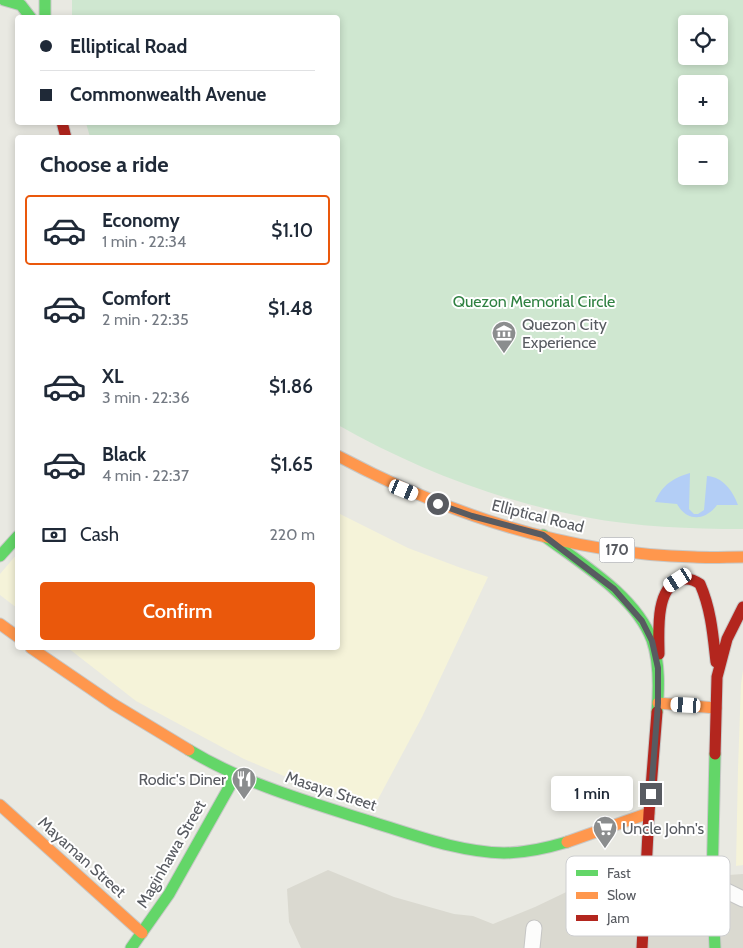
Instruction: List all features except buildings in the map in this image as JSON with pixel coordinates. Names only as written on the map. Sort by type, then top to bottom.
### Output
[{"type":"main road","points":[[4,0],[21,5],[29,15]]},
{"type":"main road","points":[[45,0],[45,15]]},
{"type":"main road","name":"Elliptical Road","points":[[340,457],[371,474],[438,504],[472,516],[543,535],[580,544],[654,554],[716,558],[743,557]]},
{"type":"main road","name":"170","points":[[543,535],[614,589],[642,621],[652,641],[658,668],[658,703],[647,856]]},
{"type":"main road","points":[[0,556],[15,539]]},
{"type":"main road","points":[[658,668],[661,611],[665,593],[669,585],[687,578],[693,579],[700,584],[707,601],[718,677]]},
{"type":"main road","points":[[713,856],[718,677],[727,639],[743,607]]},
{"type":"main road","points":[[0,624],[15,635]]},
{"type":"main road","name":"Masaya Street","points":[[34,650],[112,704],[194,753],[236,775],[302,800],[456,848],[505,853],[542,849],[574,840],[649,813]]},
{"type":"main road","points":[[658,703],[716,708]]},
{"type":"main road","name":"Maginhawa Street","points":[[130,948],[169,894],[236,775]]},
{"type":"main road","name":"Mayaman Street","points":[[0,805],[142,933]]},
{"type":"street","points":[[730,893],[743,899]]},
{"type":"street","points":[[532,948],[534,928]]},
{"type":"shaded area","points":[[340,514],[408,548],[488,577],[422,717],[376,803],[291,779],[244,759],[136,701],[71,650],[340,650]]},
{"type":"shaded area","points":[[15,556],[15,606],[0,595],[0,574]]},
{"type":"shaded area","points":[[743,670],[743,865],[736,866],[741,684]]},
{"type":"shaded area","points":[[328,870],[394,897],[454,914],[473,916],[493,924],[566,892],[566,936],[730,936],[730,875],[743,874],[743,948],[301,948],[289,922],[287,889]]},
{"type":"green space","name":"Quezon Memorial Circle","points":[[72,0],[743,0],[743,529],[644,525],[585,517],[520,502],[427,469],[340,426],[340,135],[89,135],[87,125],[340,125],[340,15],[72,15]]},
{"type":"water","points":[[690,473],[689,509],[694,514],[704,510],[707,476],[723,482],[738,505],[717,505],[707,514],[696,517],[686,514],[677,504],[655,502],[661,491],[669,483],[678,477]]},
{"type":"traffic: fast","points":[[4,0],[21,5],[29,15]]},
{"type":"traffic: fast","points":[[45,0],[45,15]]},
{"type":"traffic: fast","points":[[543,535],[620,594],[644,624],[655,649],[658,667],[657,712]]},
{"type":"traffic: fast","points":[[0,556],[15,539]]},
{"type":"traffic: fast","points":[[189,750],[232,773],[278,791],[453,846],[470,850],[512,853],[536,850],[567,842]]},
{"type":"traffic: fast","points":[[713,856],[715,754]]},
{"type":"traffic: fast","points":[[131,948],[169,894],[236,775]]},
{"type":"traffic: fast","points":[[714,936],[715,948]]},
{"type":"traffic: slow","points":[[340,457],[379,477],[466,513],[555,539],[647,554],[743,557]]},
{"type":"traffic: slow","points":[[0,624],[15,635]]},
{"type":"traffic: slow","points":[[34,650],[113,704],[189,750]]},
{"type":"traffic: slow","points":[[658,703],[716,708]]},
{"type":"traffic: slow","points":[[0,805],[142,933]]},
{"type":"traffic: slow","points":[[567,842],[649,813]]},
{"type":"traffic: jam","points":[[63,125],[65,135]]},
{"type":"traffic: jam","points":[[659,654],[660,613],[665,593],[678,581],[689,579],[700,584],[704,593],[711,622],[716,662]]},
{"type":"traffic: jam","points":[[715,754],[717,677],[727,639],[743,607]]},
{"type":"traffic: jam","points":[[647,856],[657,712]]},
{"type":"traffic: jam","points":[[642,948],[643,936]]},
{"type":"place","name":"Quezon City Experience","points":[[504,354]]},
{"type":"place","name":"Rodic's Diner","points":[[244,800]]},
{"type":"place","name":"Uncle John's","points":[[605,849]]},
{"type":"route","points":[[438,504],[472,516],[543,535],[614,589],[642,621],[652,641],[658,668],[658,703],[651,794]]}]
